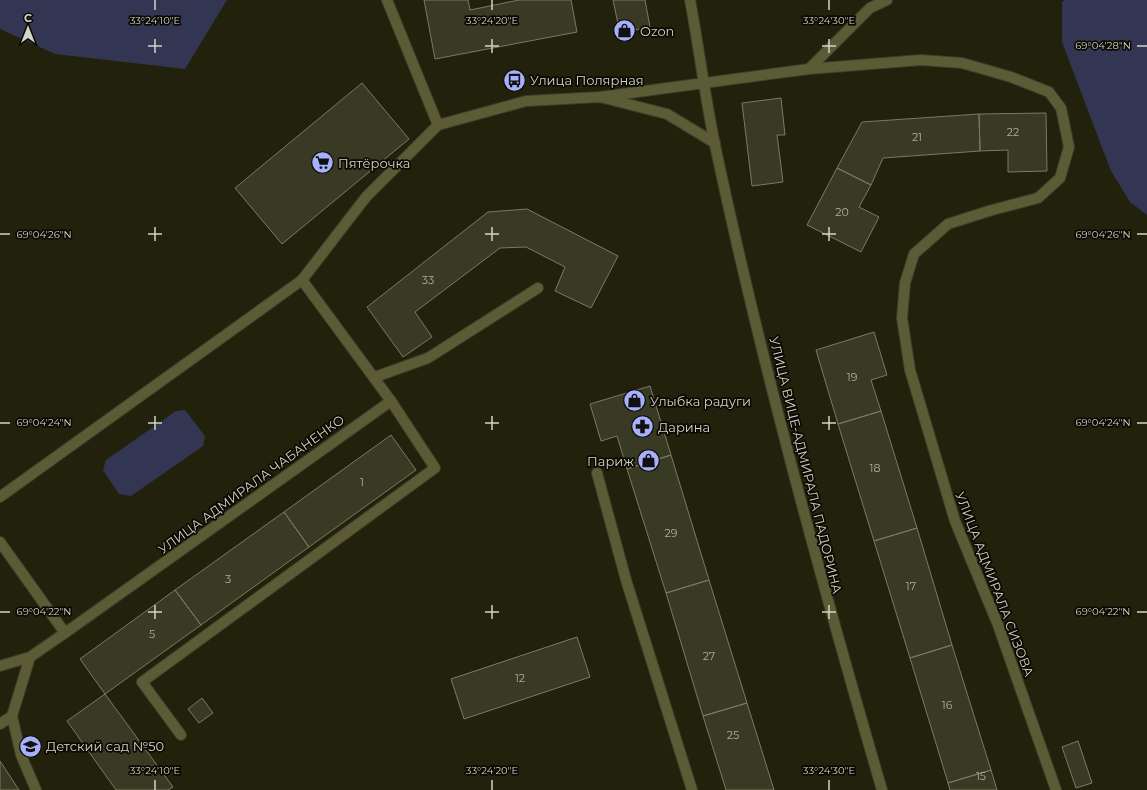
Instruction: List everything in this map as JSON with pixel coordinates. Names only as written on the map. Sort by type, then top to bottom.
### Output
[{"type":"street","points":[[387,0],[438,125]]},
{"type":"street","name":"УЛИЦА ВИЦЕ-АДМИРАЛА ПАДОРИНА","points":[[690,0],[715,143],[753,310],[821,579],[882,790]]},
{"type":"street","points":[[808,69],[870,8],[888,0]]},
{"type":"street","name":"УЛИЦА АДМИРАЛА СИЗОВА","points":[[705,82],[808,69],[921,60],[962,62],[1011,77],[1049,92],[1061,108],[1069,147],[1060,178],[1038,198],[992,210],[948,224],[914,254],[905,282],[902,318],[910,370],[954,521],[998,625],[1056,790]]},
{"type":"street","points":[[0,497],[302,280],[366,197],[438,125],[526,101],[600,98],[705,82]]},
{"type":"street","points":[[600,98],[667,114],[715,143]]},
{"type":"street","points":[[182,736],[142,682],[435,468],[375,377],[302,280]]},
{"type":"street","points":[[375,377],[428,358],[538,288]]},
{"type":"street","name":"УЛИЦА АДМИРАЛА ЧАБАНЕНКО","points":[[0,666],[30,657],[390,401]]},
{"type":"street","points":[[597,473],[626,580],[692,790]]},
{"type":"street","points":[[0,542],[65,633]]},
{"type":"street","points":[[30,657],[12,716],[21,755],[36,790]]},
{"type":"street","points":[[0,724],[12,716]]},
{"type":"shaded area","points":[[0,0],[227,0],[185,69],[55,54],[0,29]]},
{"type":"shaded area","points":[[1065,0],[1147,0],[1147,215],[1130,202],[1111,171],[1101,145],[1062,42],[1062,2]]},
{"type":"shaded area","points":[[185,410],[205,436],[203,446],[131,496],[119,494],[103,470],[106,460],[176,411]]},
{"type":"building","points":[[424,0],[468,0],[470,10],[519,0],[571,0],[577,32],[435,59]]},
{"type":"building","points":[[613,0],[645,0],[650,27],[620,33]]},
{"type":"building","name":"Пятёрочка","points":[[362,83],[409,139],[282,244],[235,188]]},
{"type":"building","points":[[781,98],[785,135],[777,135],[783,182],[752,186],[742,103]]},
{"type":"building","points":[[1046,113],[1047,171],[1008,172],[1008,150],[980,151],[979,114]]},
{"type":"building","points":[[979,114],[980,151],[883,158],[871,185],[837,168],[862,122]]},
{"type":"building","points":[[837,168],[871,185],[859,207],[879,217],[861,252],[807,225]]},
{"type":"building","points":[[527,209],[618,256],[591,308],[555,291],[565,267],[526,247],[500,248],[415,312],[432,337],[403,357],[367,307],[488,212]]},
{"type":"building","points":[[874,332],[887,375],[871,380],[881,411],[838,424],[816,350]]},
{"type":"building","points":[[650,386],[671,455],[627,469],[617,436],[601,441],[590,404]]},
{"type":"building","points":[[881,411],[917,528],[874,541],[838,424]]},
{"type":"building","points":[[391,435],[416,470],[309,547],[284,512]]},
{"type":"building","points":[[671,455],[709,580],[666,593],[627,469]]},
{"type":"building","points":[[284,512],[309,547],[201,625],[175,590]]},
{"type":"building","points":[[917,528],[952,645],[910,658],[874,541]]},
{"type":"building","points":[[709,580],[747,703],[703,716],[666,593]]},
{"type":"building","points":[[175,590],[201,625],[105,694],[80,659]]},
{"type":"building","points":[[577,637],[590,677],[464,719],[451,679]]},
{"type":"building","points":[[952,645],[991,770],[948,783],[910,658]]},
{"type":"building","points":[[105,694],[173,787],[168,790],[116,790],[67,721]]},
{"type":"building","points":[[202,698],[213,713],[199,723],[188,709]]},
{"type":"building","points":[[747,703],[774,790],[726,790],[703,716]]},
{"type":"building","points":[[1078,741],[1092,783],[1076,788],[1062,747]]},
{"type":"building","points":[[0,761],[19,790],[0,790]]},
{"type":"building","points":[[991,770],[997,790],[950,790],[948,783]]},
{"type":"place","name":"Ozon","points":[[624,31]]},
{"type":"place","name":"Улица Полярная","points":[[515,80]]},
{"type":"place","name":"Пятёрочка","points":[[322,163]]},
{"type":"place","name":"Улыбка радуги","points":[[635,401]]},
{"type":"place","name":"Дарина","points":[[643,427]]},
{"type":"place","name":"Париж","points":[[649,461]]},
{"type":"place","name":"Детский сад №50","points":[[30,746]]}]
